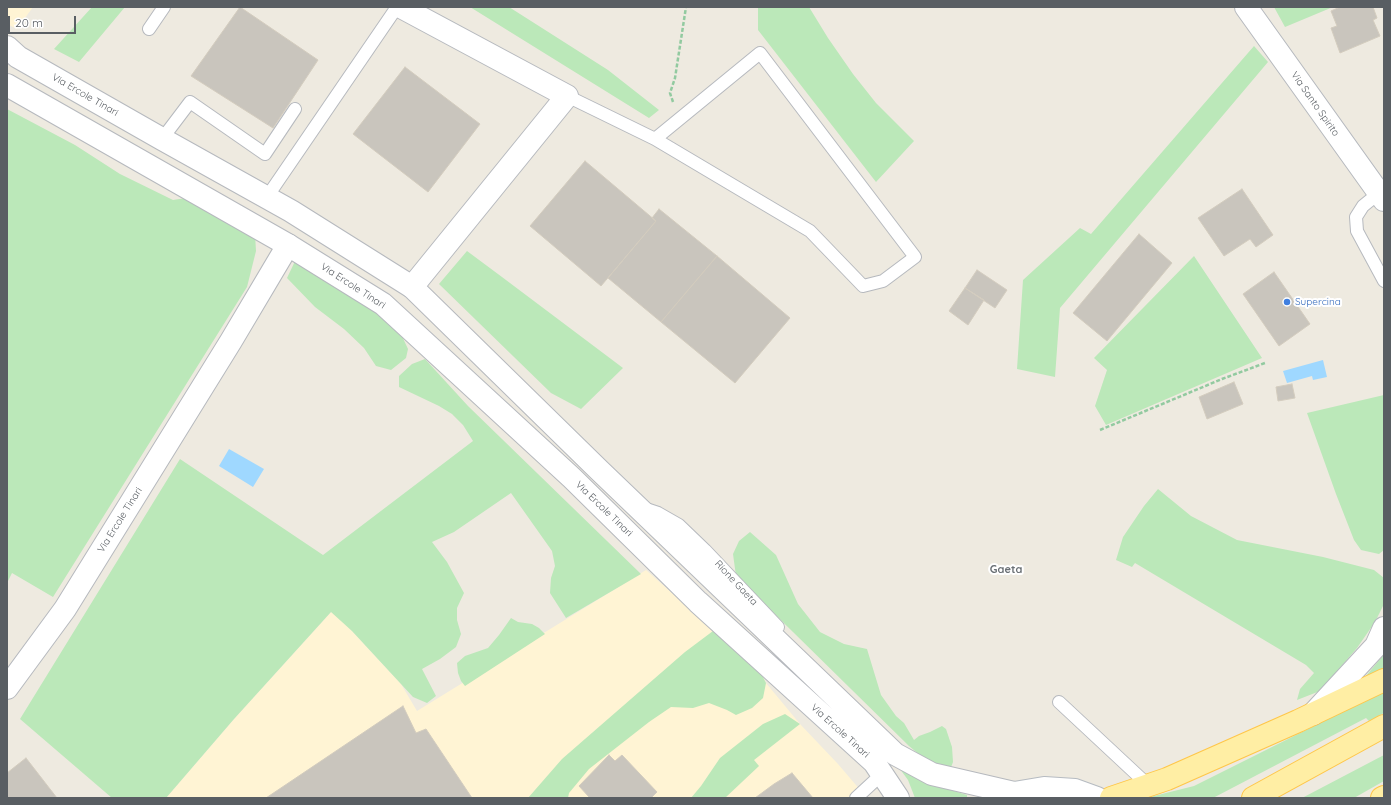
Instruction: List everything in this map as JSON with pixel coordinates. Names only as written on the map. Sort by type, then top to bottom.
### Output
[{"type":"main road","points":[[1111,798],[1167,779],[1384,680]]},
{"type":"main road","points":[[1253,798],[1384,726]]},
{"type":"street","points":[[401,7],[567,96],[412,287]]},
{"type":"street","name":"Via Santo Spirito","points":[[1246,7],[1382,197]]},
{"type":"street","name":"Via Ercole Tinari","points":[[7,47],[18,57],[291,211],[412,287],[895,754],[932,774],[1008,795],[1044,788],[1075,790],[1097,798]]},
{"type":"street","name":"Via Ercole Tinari","points":[[7,85],[288,245],[383,304],[572,478],[698,602],[874,762],[898,798]]},
{"type":"street","name":"Via Ercole Tinari","points":[[7,688],[65,609],[231,341],[288,245]]},
{"type":"street","points":[[1312,714],[1376,646],[1384,628]]},
{"type":"lane","points":[[149,29],[164,7]]},
{"type":"lane","points":[[267,197],[397,7]]},
{"type":"lane","points":[[567,96],[655,139],[810,231],[862,286],[883,282],[915,257],[760,53],[655,139]]},
{"type":"lane","points":[[162,139],[190,102],[265,154],[295,109]]},
{"type":"lane","points":[[1382,197],[1363,206],[1356,217],[1357,231],[1384,280]]},
{"type":"lane","points":[[1059,702],[1148,785]]},
{"type":"lane","points":[[856,798],[882,774]]},
{"type":"path","points":[[679,120],[670,93],[675,78],[686,7]]},
{"type":"path","points":[[1100,430],[1222,379],[1265,363]]},
{"type":"shaded area","points":[[7,7],[33,7],[17,29],[7,24]]},
{"type":"shaded area","points":[[646,570],[760,671],[766,683],[800,724],[838,764],[867,798],[166,798],[234,719],[332,611],[401,684],[417,711]]},
{"type":"green space","points":[[92,7],[125,7],[79,62],[54,49]]},
{"type":"green space","points":[[470,7],[509,7],[608,70],[659,110],[649,118]]},
{"type":"green space","points":[[758,7],[809,7],[853,74],[876,103],[914,141],[876,182],[758,30]]},
{"type":"green space","points":[[1274,7],[1333,7],[1285,27]]},
{"type":"green space","points":[[1254,46],[1268,62],[1060,308],[1055,377],[1017,369],[1023,280],[1080,228],[1091,234]]},
{"type":"green space","points":[[7,109],[75,145],[120,174],[173,200],[186,198],[255,234],[256,251],[247,287],[53,597],[12,573],[7,583]]},
{"type":"green space","points":[[467,251],[623,368],[581,409],[551,393],[439,284]]},
{"type":"green space","points":[[1194,256],[1262,358],[1106,425],[1095,406],[1107,370],[1094,358]]},
{"type":"green space","points":[[297,257],[378,312],[401,334],[408,349],[406,358],[391,370],[376,366],[364,348],[344,329],[315,307],[287,278]]},
{"type":"green space","points":[[425,359],[468,406],[641,574],[566,618],[550,593],[551,578],[555,566],[552,551],[511,493],[454,532],[432,542],[447,562],[464,593],[457,608],[457,620],[461,634],[456,647],[440,659],[422,669],[436,696],[427,703],[413,697],[352,631],[331,612],[234,719],[166,798],[112,798],[20,719],[180,459],[323,555],[473,441],[463,425],[452,414],[439,406],[399,387],[399,376],[412,364]]},
{"type":"green space","points":[[1384,395],[1384,550],[1379,554],[1361,550],[1354,540],[1307,413]]},
{"type":"green space","points":[[1158,489],[1191,516],[1237,540],[1323,557],[1374,570],[1384,578],[1384,604],[1375,622],[1357,648],[1320,691],[1297,700],[1300,689],[1314,673],[1306,665],[1135,563],[1132,567],[1116,560],[1123,537],[1144,506]]},
{"type":"green space","points":[[750,532],[776,555],[798,604],[820,632],[844,644],[867,649],[881,695],[896,716],[904,723],[914,740],[919,736],[942,726],[946,729],[952,747],[953,762],[950,770],[933,766],[909,746],[736,576],[733,554],[739,541]]},
{"type":"green space","points":[[511,618],[518,622],[532,624],[545,634],[465,686],[458,673],[457,663],[465,656],[488,648]]},
{"type":"green space","points":[[713,631],[760,671],[766,683],[763,698],[752,708],[736,715],[709,703],[693,708],[671,707],[649,722],[589,769],[569,793],[568,798],[528,798],[562,759],[685,652]]},
{"type":"green space","points":[[1384,653],[1384,669],[1365,677],[1381,658]]},
{"type":"green space","points":[[1384,691],[1384,713],[1369,721],[1366,718],[1213,798],[1146,798],[1194,786]]},
{"type":"green space","points":[[785,714],[800,724],[754,760],[759,766],[725,798],[691,798],[720,758],[763,724]]},
{"type":"green space","points":[[1384,755],[1384,781],[1354,798],[1302,798]]},
{"type":"green space","points":[[897,765],[941,787],[967,795],[967,798],[915,798],[908,780]]},
{"type":"water","points":[[1323,360],[1327,377],[1313,380],[1312,376],[1287,383],[1283,371]]},
{"type":"water","points":[[229,449],[264,469],[253,487],[219,466]]},
{"type":"building","points":[[240,7],[318,60],[273,128],[191,76]]},
{"type":"building","points":[[1340,7],[1373,7],[1377,18],[1373,20],[1380,36],[1340,53],[1331,28],[1337,26],[1331,11]]},
{"type":"building","points":[[405,67],[480,124],[428,192],[353,134]]},
{"type":"building","points":[[585,161],[656,221],[601,286],[530,226]]},
{"type":"building","points":[[1242,189],[1273,235],[1256,247],[1250,239],[1224,256],[1198,218]]},
{"type":"building","points":[[659,209],[717,256],[661,322],[608,278],[656,221],[652,218]]},
{"type":"building","points":[[1139,234],[1172,263],[1107,341],[1073,313]]},
{"type":"building","points":[[717,256],[790,318],[735,383],[661,322]]},
{"type":"building","points":[[977,270],[1007,290],[995,308],[965,288]]},
{"type":"building","points":[[1274,272],[1310,324],[1279,346],[1243,294]]},
{"type":"building","points":[[965,288],[984,300],[968,325],[949,311]]},
{"type":"building","points":[[1234,382],[1243,404],[1207,419],[1199,397]]},
{"type":"building","points":[[1292,384],[1295,398],[1278,401],[1276,387]]},
{"type":"building","points":[[403,706],[416,733],[426,729],[472,798],[266,798]]},
{"type":"building","points":[[609,755],[615,761],[622,755],[657,792],[651,798],[588,798],[589,797],[579,786]]},
{"type":"building","points":[[26,758],[57,798],[7,798],[7,773]]},
{"type":"building","points":[[792,773],[813,798],[755,798],[774,784]]},
{"type":"place","name":"Supercina","points":[[1287,302]]},
{"type":"district","name":"Gaeta","points":[[1006,570]]}]
